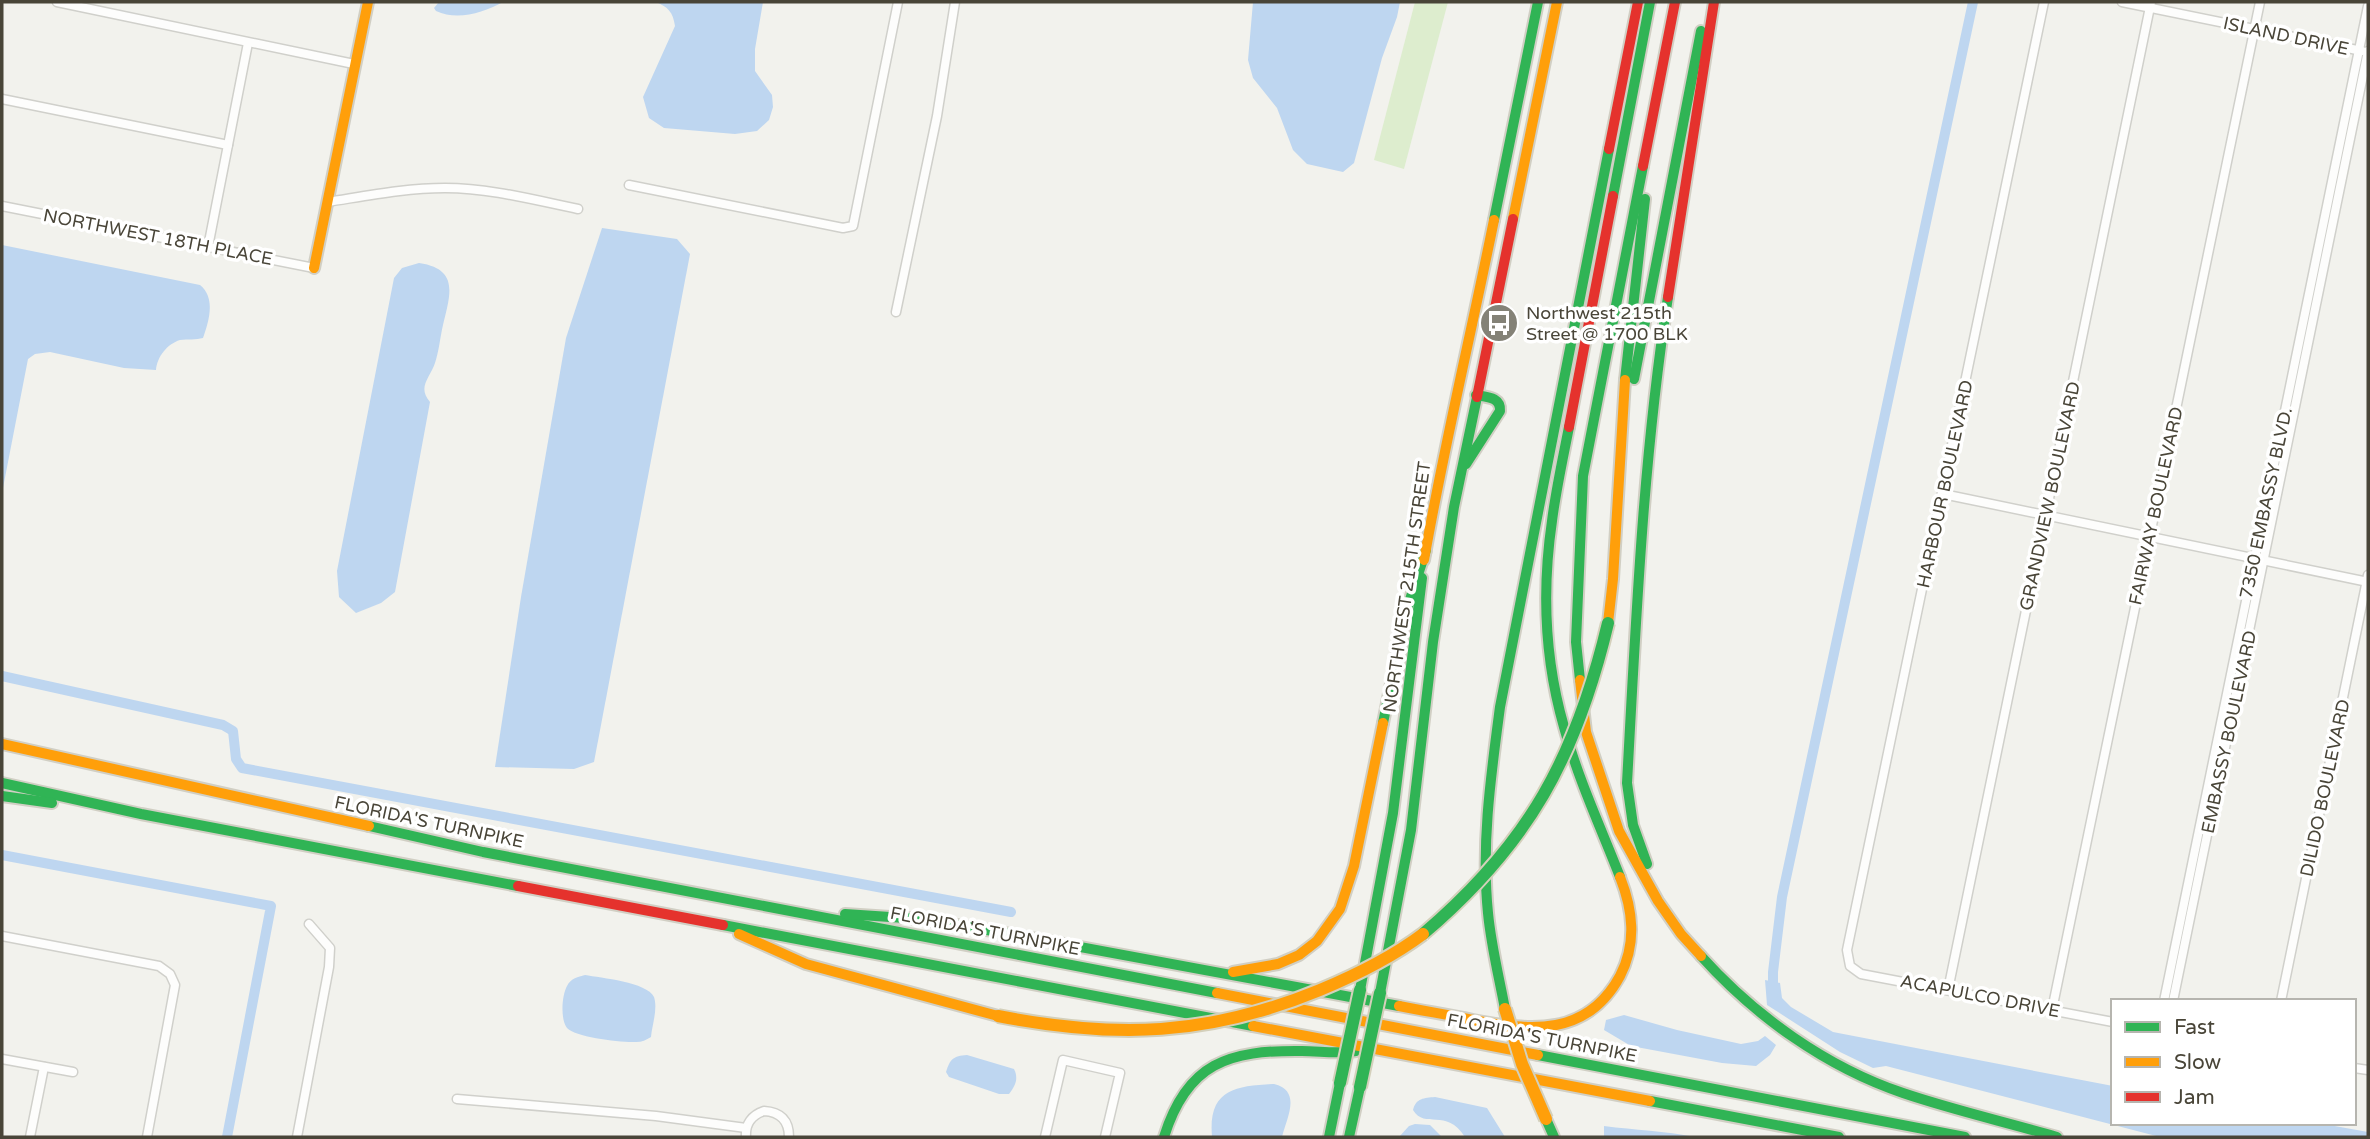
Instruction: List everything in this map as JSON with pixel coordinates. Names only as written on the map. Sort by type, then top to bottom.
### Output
[{"type":"main road","points":[[314,268],[368,2]]},
{"type":"main road","name":"NORTHWEST 215TH STREET","points":[[1329,1137],[1393,813],[1426,550],[1440,470],[1468,351],[1538,2]]},
{"type":"main road","name":"NORTHWEST 215TH STREET","points":[[1349,1137],[1411,830],[1440,592],[1461,473],[1556,2]]},
{"type":"main road","points":[[1555,1137],[1522,1064],[1505,1009],[1493,953],[1487,898],[1489,798],[1498,720],[1638,2]]},
{"type":"main road","points":[[787,911],[920,919],[1530,1029],[1554,1027],[1579,1018],[1599,1003],[1622,972],[1630,946],[1630,907],[1583,784],[1559,709],[1549,646],[1547,570],[1552,518],[1650,2]]},
{"type":"main road","points":[[1675,2],[1583,476],[1576,642],[1578,669],[1586,732],[1619,831],[1658,901],[1681,934],[1720,977],[1795,1040],[1838,1064],[1901,1092],[2057,1137]]},
{"type":"main road","points":[[1622,456],[1637,359],[1707,2]]},
{"type":"main road","points":[[1714,2],[1655,382],[1640,537],[1628,783],[1630,817],[1639,849],[1650,872],[1677,914],[1741,995]]},
{"type":"main road","points":[[719,925],[806,964],[998,1016],[1075,1029],[1147,1031],[1232,1020],[1270,1010],[1344,980],[1387,958],[1460,903],[1495,866],[1544,796],[1573,741],[1600,666],[1608,623],[1622,456],[1627,351],[1647,188],[1654,153],[1655,111]]},
{"type":"main road","points":[[1461,473],[1477,444],[1501,412],[1501,405],[1497,400],[1476,395]]},
{"type":"main road","points":[[1222,974],[1268,967],[1290,960],[1317,941],[1339,909],[1354,866],[1405,615],[1426,550]]},
{"type":"main road","name":"FLORIDA'S TURNPIKE","points":[[2,744],[483,852],[1965,1137]]},
{"type":"main road","points":[[2,783],[141,814],[1839,1137]]},
{"type":"main road","points":[[2,796],[141,814]]},
{"type":"main road","points":[[1164,1137],[1170,1116],[1186,1086],[1205,1070],[1223,1061],[1263,1051],[1338,1054],[1371,1048]]},
{"type":"street","points":[[57,2],[354,64]]},
{"type":"street","points":[[629,185],[843,228],[853,226],[898,2]]},
{"type":"street","points":[[896,312],[937,117],[955,2]]},
{"type":"street","name":"HARBOUR BOULEVARD","points":[[1850,966],[1847,950],[2044,2]]},
{"type":"street","name":"ISLAND DRIVE","points":[[2122,2],[2150,5],[2366,51]]},
{"type":"street","name":"FAIRWAY BOULEVARD","points":[[2052,1010],[2260,2]]},
{"type":"street","name":"GRANDVIEW BOULEVARD","points":[[1948,990],[2150,5]]},
{"type":"street","points":[[2366,51],[2368,6]]},
{"type":"street","points":[[208,247],[248,43]]},
{"type":"street","name":"EMBASSY BOULEVARD","points":[[2173,999],[2259,559],[2366,51]]},
{"type":"street","points":[[2,99],[228,145]]},
{"type":"street","points":[[327,202],[445,188],[497,193],[578,209]]},
{"type":"street","name":"NORTHWEST 18TH PLACE","points":[[2,206],[314,268]]},
{"type":"street","points":[[1943,494],[2368,579]]},
{"type":"street","name":"7350 EMBASSY BLVD.","points":[[2164,999],[2259,559]]},
{"type":"street","name":"DILIDO BOULEVARD","points":[[2281,999],[2368,579]]},
{"type":"street","points":[[297,1137],[329,967],[330,948],[309,924]]},
{"type":"street","points":[[2,936],[159,966],[170,974],[174,989],[148,1137]]},
{"type":"street","name":"ACAPULCO DRIVE","points":[[1850,966],[1861,974],[2111,1021]]},
{"type":"street","points":[[2,1059],[73,1072]]},
{"type":"street","points":[[1045,1137],[1063,1060],[1120,1073],[1105,1137]]},
{"type":"street","points":[[30,1137],[44,1067]]},
{"type":"street","points":[[457,1099],[656,1116],[746,1133],[751,1118],[772,1111],[785,1119],[790,1137]]},
{"type":"green space","points":[[1415,2],[1448,2],[1404,169],[1374,160]]},
{"type":"water","points":[[439,2],[503,2],[479,12],[453,15],[436,11],[434,8]]},
{"type":"water","points":[[656,2],[763,2],[755,49],[755,71],[772,95],[773,107],[769,120],[757,131],[735,134],[664,128],[649,118],[643,97],[675,26],[669,11]]},
{"type":"water","points":[[1253,2],[1400,2],[1354,163],[1343,172],[1307,164],[1293,150],[1277,108],[1253,78],[1248,60]]},
{"type":"water","points":[[602,228],[677,239],[690,254],[594,762],[574,769],[495,767],[521,597],[566,338]]},
{"type":"water","points":[[2,245],[200,285],[208,296],[210,310],[203,338],[180,340],[171,345],[161,356],[156,370],[124,368],[50,352],[35,354],[28,359],[2,493]]},
{"type":"water","points":[[419,263],[432,266],[446,277],[449,285],[448,304],[436,358],[425,387],[426,397],[430,402],[395,592],[381,603],[356,613],[339,597],[337,571],[394,278],[402,268]]},
{"type":"water","points":[[585,975],[623,981],[650,992],[654,997],[655,1007],[651,1037],[640,1042],[620,1042],[589,1037],[567,1028],[563,1013],[565,990],[577,977]]},
{"type":"water","points":[[1765,980],[1780,983],[1782,998],[1791,1007],[1833,1032],[2111,1086],[2111,1124],[1886,1066],[1873,1068],[1840,1052],[1767,1005]]},
{"type":"water","points":[[1624,1015],[1741,1044],[1758,1041],[1765,1036],[1776,1045],[1770,1055],[1756,1066],[1722,1063],[1631,1046],[1604,1030],[1606,1020]]},
{"type":"water","points":[[967,1055],[1014,1069],[1016,1082],[1009,1094],[999,1094],[949,1077],[946,1072],[951,1061],[955,1057]]},
{"type":"water","points":[[1274,1084],[1283,1087],[1290,1099],[1282,1137],[1212,1137],[1214,1109],[1226,1094],[1236,1089]]},
{"type":"water","points":[[1435,1097],[1487,1108],[1505,1137],[1465,1137],[1451,1123],[1418,1116],[1413,1110],[1418,1101]]},
{"type":"water","points":[[1430,1125],[1442,1137],[1399,1137],[1409,1126]]},
{"type":"water","points":[[2114,1125],[2329,1125],[2368,1132],[2368,1137],[2160,1137]]},
{"type":"water","points":[[1604,1126],[1661,1132],[1695,1137],[1604,1137]]},
{"type":"waterway","points":[[1773,994],[1782,897],[1973,2]]},
{"type":"waterway","points":[[2,676],[223,725],[233,731],[236,759],[242,768],[1011,912]]},
{"type":"waterway","points":[[2,855],[271,906],[227,1137]]},
{"type":"traffic: fast","points":[[1494,220],[1538,2]]},
{"type":"traffic: fast","points":[[1613,196],[1650,2]]},
{"type":"traffic: fast","points":[[1634,379],[1701,31]]},
{"type":"traffic: fast","points":[[1505,1009],[1491,937],[1486,887],[1486,835],[1493,758],[1500,707],[1609,149]]},
{"type":"traffic: fast","points":[[1580,680],[1576,642],[1583,476],[1643,166]]},
{"type":"traffic: fast","points":[[1625,380],[1645,199]]},
{"type":"traffic: fast","points":[[1647,864],[1633,825],[1627,783],[1646,479],[1668,297]]},
{"type":"traffic: fast","points":[[1466,464],[1500,411],[1496,400],[1476,395]]},
{"type":"traffic: fast","points":[[1380,993],[1411,830],[1433,642],[1454,507],[1477,397]]},
{"type":"traffic: fast","points":[[1569,427],[1549,547],[1546,599],[1549,651],[1558,702],[1570,746],[1620,877]]},
{"type":"traffic: fast","points":[[1383,723],[1405,615],[1426,550]]},
{"type":"traffic: fast","points":[[1360,990],[1393,813],[1422,578]]},
{"type":"traffic: fast","points":[[1423,934],[1492,866],[1520,831],[1543,795],[1563,757],[1580,715],[1608,623]]},
{"type":"traffic: fast","points":[[2,783],[141,814],[518,886]]},
{"type":"traffic: fast","points":[[2,796],[52,803]]},
{"type":"traffic: fast","points":[[369,826],[483,852],[1217,993]]},
{"type":"traffic: fast","points":[[845,914],[920,919],[999,932],[1399,1006]]},
{"type":"traffic: fast","points":[[723,925],[1253,1026]]},
{"type":"traffic: fast","points":[[1701,956],[1768,1019],[1819,1054],[1847,1069],[1903,1093],[2057,1137]]},
{"type":"traffic: fast","points":[[1340,1083],[1360,990]]},
{"type":"traffic: fast","points":[[1360,1087],[1380,993]]},
{"type":"traffic: fast","points":[[1164,1137],[1173,1112],[1185,1092],[1198,1077],[1214,1066],[1232,1058],[1276,1051],[1356,1051]]},
{"type":"traffic: fast","points":[[1538,1055],[1965,1137]]},
{"type":"traffic: fast","points":[[1329,1137],[1340,1083]]},
{"type":"traffic: fast","points":[[1349,1137],[1360,1087]]},
{"type":"traffic: fast","points":[[1650,1101],[1839,1137]]},
{"type":"traffic: fast","points":[[1546,1119],[1554,1137]]},
{"type":"traffic: slow","points":[[314,268],[368,2]]},
{"type":"traffic: slow","points":[[1513,219],[1557,2]]},
{"type":"traffic: slow","points":[[1424,560],[1494,220]]},
{"type":"traffic: slow","points":[[1608,623],[1625,380]]},
{"type":"traffic: slow","points":[[1580,680],[1586,732],[1619,831],[1658,901],[1681,934],[1701,956]]},
{"type":"traffic: slow","points":[[1233,972],[1278,964],[1299,955],[1317,941],[1340,909],[1354,866],[1383,723]]},
{"type":"traffic: slow","points":[[2,744],[369,826]]},
{"type":"traffic: slow","points":[[1399,1006],[1516,1026],[1556,1025],[1574,1020],[1607,996],[1625,964],[1631,926],[1628,902],[1620,877]]},
{"type":"traffic: slow","points":[[739,934],[806,964],[998,1016]]},
{"type":"traffic: slow","points":[[998,1016],[1082,1028],[1122,1030],[1200,1025],[1239,1017],[1320,990],[1373,965],[1423,934]]},
{"type":"traffic: slow","points":[[1217,993],[1538,1055]]},
{"type":"traffic: slow","points":[[1505,1009],[1522,1064],[1546,1119]]},
{"type":"traffic: slow","points":[[1253,1026],[1650,1101]]},
{"type":"traffic: jam","points":[[1609,149],[1638,2]]},
{"type":"traffic: jam","points":[[1643,166],[1675,2]]},
{"type":"traffic: jam","points":[[1668,297],[1714,2]]},
{"type":"traffic: jam","points":[[1569,427],[1613,196]]},
{"type":"traffic: jam","points":[[1477,397],[1513,219]]},
{"type":"traffic: jam","points":[[518,886],[723,925]]},
{"type":"place","name":"Northwest 215th Street @ 1700 BLK","points":[[1499,323]]}]
